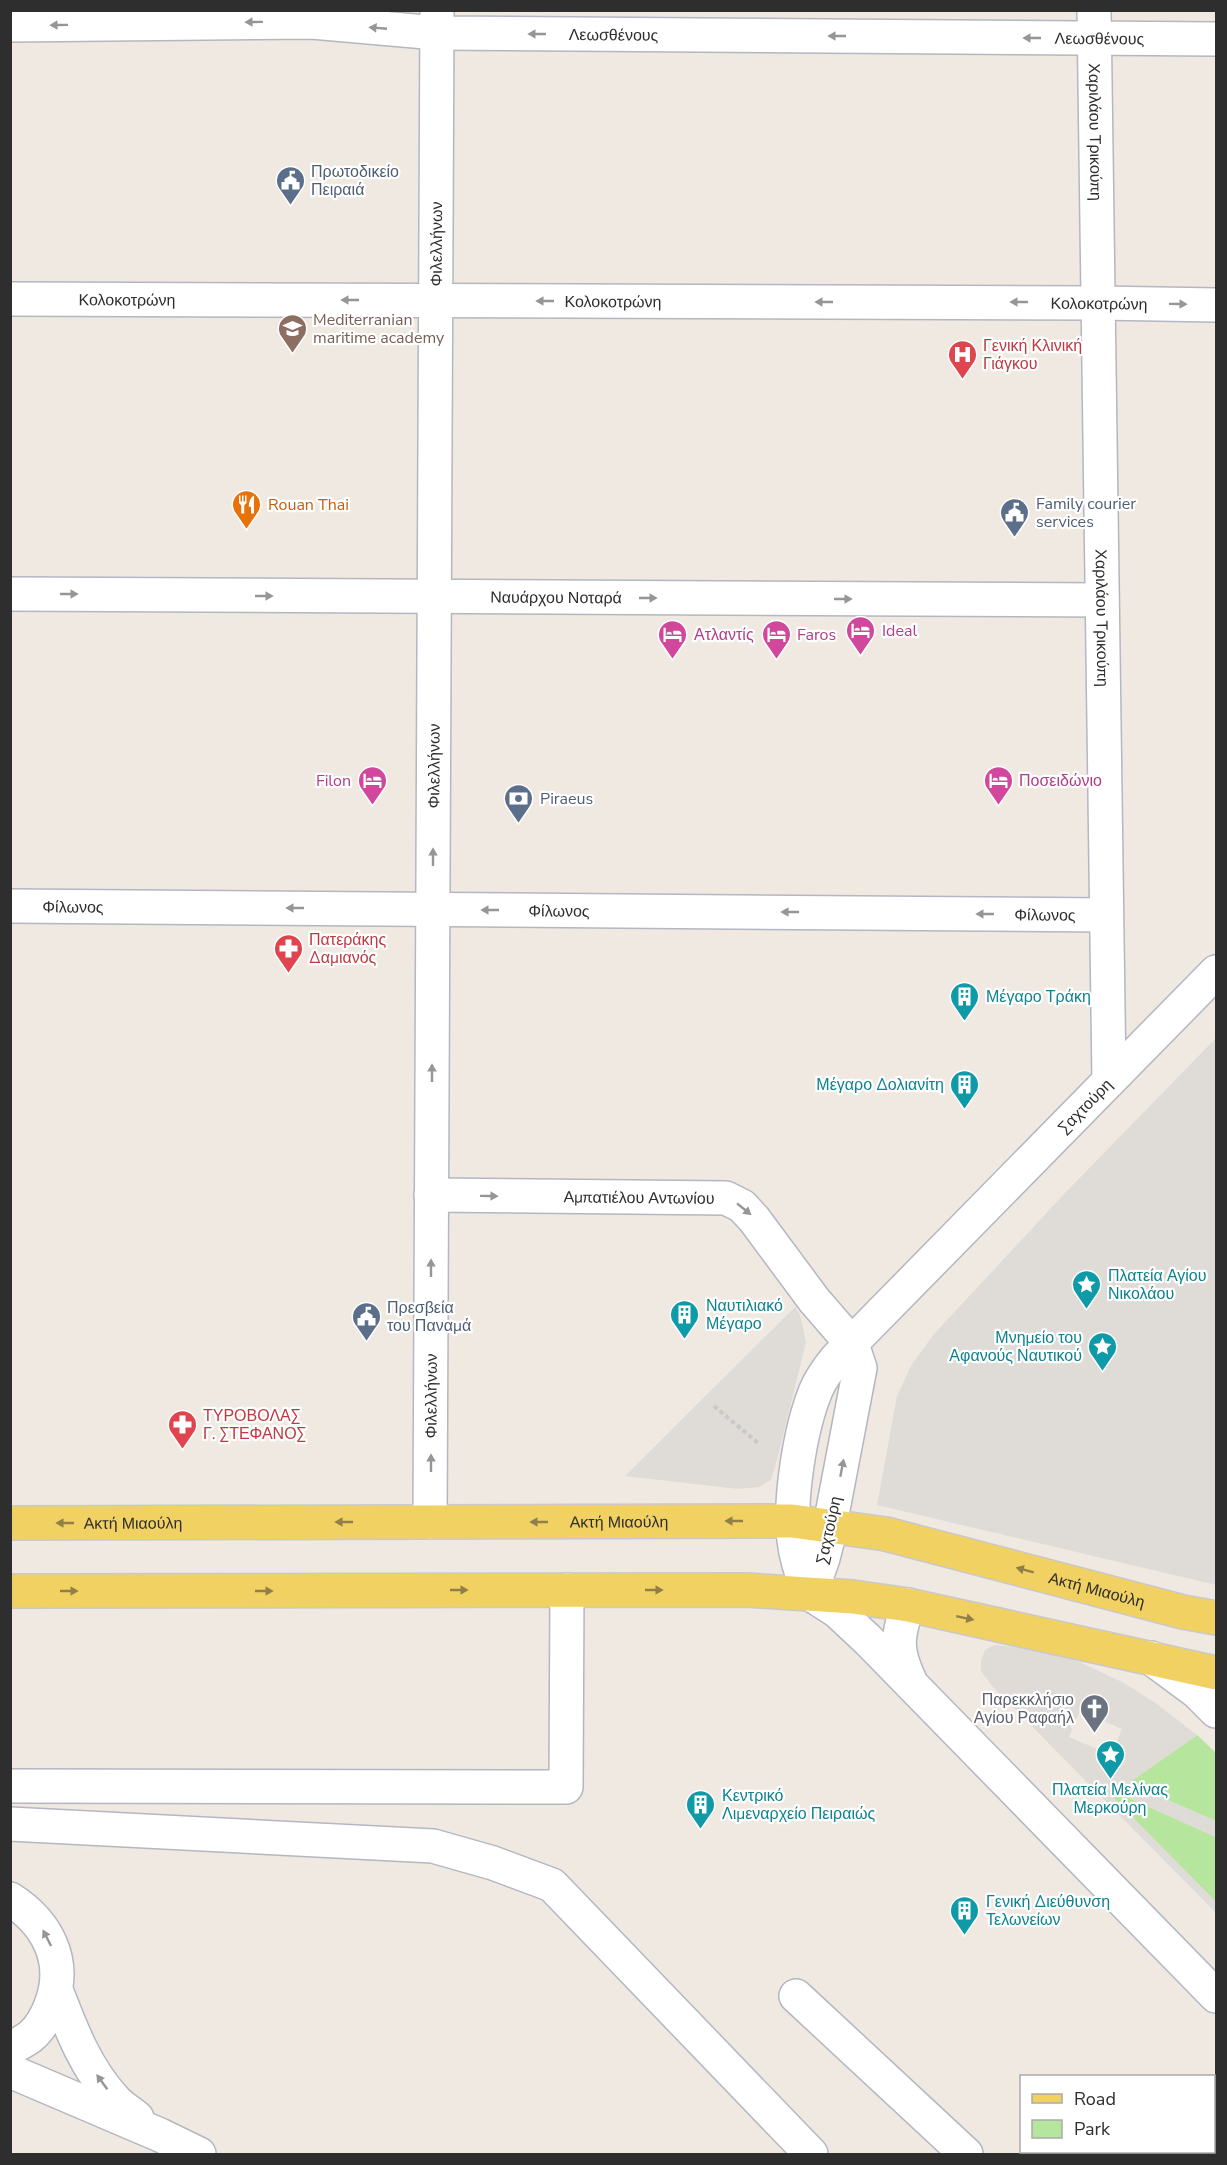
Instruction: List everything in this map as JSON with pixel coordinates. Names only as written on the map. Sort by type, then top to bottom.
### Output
[{"type":"main road","name":"Ακτή Μιαούλη","points":[[10,1524],[792,1521],[886,1534],[1183,1612],[1216,1618]]},
{"type":"main road","points":[[10,1591],[747,1590],[809,1593],[908,1605],[1216,1673]]},
{"type":"street","name":"Λεωσθένους","points":[[10,25],[312,22],[1094,24],[1216,39]]},
{"type":"street","name":"Φιλελλήνων","points":[[430,1522],[437,22]]},
{"type":"street","name":"Χαριλάου Τρικούπη","points":[[1094,24],[1109,1080]]},
{"type":"street","name":"Κολοκοτρώνη","points":[[10,299],[1216,305]]},
{"type":"street","name":"Ναυάρχου Νοταρά","points":[[10,594],[1102,600]]},
{"type":"street","name":"Φίλωνος","points":[[10,906],[1106,915]]},
{"type":"street","name":"Σαχτούρη","points":[[809,1593],[796,1556],[792,1521],[796,1466],[816,1390],[829,1367],[1216,972]]},
{"type":"street","name":"Αμπατιέλου Αντωνίου","points":[[431,1195],[726,1198],[742,1206],[754,1219],[814,1300],[852,1344]]},
{"type":"street","name":"Σαχτούρη","points":[[809,1593],[822,1567],[827,1548],[859,1381],[860,1368],[852,1344]]},
{"type":"street","points":[[10,1786],[566,1787],[567,1590]]},
{"type":"street","points":[[809,1593],[837,1611],[912,1685],[1216,1996]]},
{"type":"street","points":[[908,1605],[899,1633],[901,1662],[912,1685]]},
{"type":"street","points":[[1152,1658],[1197,1692],[1216,1711]]},
{"type":"street","points":[[10,1824],[433,1846],[493,1863],[552,1884],[811,2154]]},
{"type":"street","points":[[10,1899],[33,1916],[49,1938],[57,1963],[56,1990],[47,2015],[31,2036],[10,2049]]},
{"type":"street","points":[[56,1990],[77,2043],[97,2076],[116,2101],[160,2135]]},
{"type":"street","points":[[796,1996],[966,2154]]},
{"type":"street","points":[[10,2072],[160,2135],[199,2154]]},
{"type":"path","points":[[714,1406],[777,1460],[796,1466]]},
{"type":"green space","points":[[1197,1735],[1216,1753],[1216,1821],[1128,1783]]},
{"type":"green space","points":[[1118,1793],[1216,1837],[1216,1902],[1113,1798]]},
{"type":"shaded area","name":"Πλατεία Αγίου Νικολάου","points":[[1216,1038],[1216,1585],[877,1505],[897,1396],[912,1364],[934,1334],[1065,1193]]},
{"type":"shaded area","points":[[795,1307],[800,1315],[806,1342],[771,1480],[759,1487],[738,1489],[625,1476]]},
{"type":"shaded area","name":"Πλατεία Μελίνας Μερκούρη","points":[[994,1645],[1048,1650],[1071,1658],[1124,1683],[1157,1704],[1197,1735],[1129,1783],[1216,1821],[1216,1837],[1118,1793],[1114,1798],[1216,1902],[1216,1913],[992,1686],[981,1671],[981,1661],[985,1650]],"holes":[[[1080,1711],[1122,1729],[1111,1755],[1069,1737],[1072,1730],[1069,1723],[1077,1718]]]},
{"type":"place","name":"Πρωτοδικείο Πειραιά","points":[[290,206]]},
{"type":"place","name":"Mediterranian maritime academy","points":[[292,354]]},
{"type":"place","name":"Γενική Κλινική Γιάγκου","points":[[962,380]]},
{"type":"place","name":"Rouan Thai","points":[[247,530]]},
{"type":"place","name":"Family courier services","points":[[1015,538]]},
{"type":"place","name":"Ideal","points":[[861,656]]},
{"type":"place","name":"Ατλαντίς","points":[[673,660]]},
{"type":"place","name":"Faros","points":[[776,660]]},
{"type":"place","name":"Filon","points":[[372,806]]},
{"type":"place","name":"Ποσειδώνιο","points":[[998,806]]},
{"type":"place","name":"Piraeus","points":[[519,824]]},
{"type":"place","name":"Πατεράκης Δαμιανός","points":[[288,974]]},
{"type":"place","name":"Μέγαρο Τράκη","points":[[965,1022]]},
{"type":"place","name":"Μέγαρο Δολιανίτη","points":[[965,1110]]},
{"type":"place","name":"Πλατεία Αγίου Νικολάου","points":[[1087,1310]]},
{"type":"place","name":"Ναυτιλιακό Μέγαρο","points":[[685,1340]]},
{"type":"place","name":"Πρεσβεία του Παναμά","points":[[366,1342]]},
{"type":"place","name":"Μνημείο του Αφανούς Ναυτικού","points":[[1103,1372]]},
{"type":"place","name":"ΤΥΡΟΒΟΛΑΣ Γ. ΣΤΕΦΑΝΟΣ","points":[[182,1450]]},
{"type":"place","name":"Παρεκκλήσιο Αγίου Ραφαήλ","points":[[1095,1734]]},
{"type":"place","name":"Πλατεία Μελίνας Μερκούρη","points":[[1110,1780]]},
{"type":"place","name":"Κεντρικό Λιμεναρχείο Πειραιώς","points":[[701,1830]]},
{"type":"place","name":"Γενική Διεύθυνση Τελωνείων","points":[[965,1936]]}]
